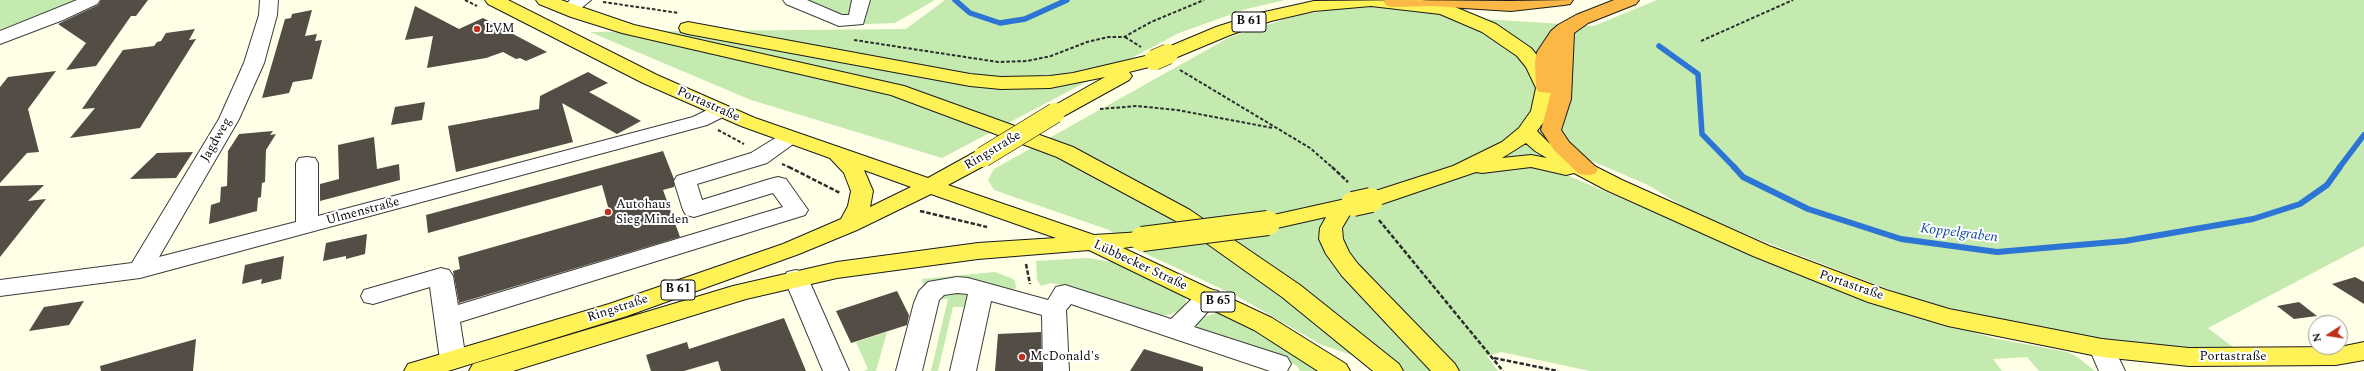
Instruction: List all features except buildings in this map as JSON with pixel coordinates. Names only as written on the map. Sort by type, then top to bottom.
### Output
[{"type":"highway","points":[[1393,2],[1432,1],[1511,6],[1564,0]]},
{"type":"highway","name":"B 61","points":[[1444,9],[1491,15],[1520,16],[1558,8],[1577,0]]},
{"type":"highway","name":"B 61","points":[[1546,88],[1545,61],[1547,52],[1558,35],[1582,19],[1630,0]]},
{"type":"highway","points":[[1565,29],[1561,100],[1551,130],[1561,146],[1587,169]]},
{"type":"main road","name":"Portastraße","points":[[494,0],[650,79],[720,111],[838,156],[931,186]]},
{"type":"main road","points":[[546,0],[578,3],[954,77],[1001,83],[1050,82],[1073,79],[1160,57]]},
{"type":"main road","points":[[546,0],[577,13],[629,29],[897,90],[1065,152],[1182,215],[1291,291],[1390,371]]},
{"type":"main road","name":"Ringstraße","points":[[417,371],[687,287],[849,225],[931,186],[983,157],[1055,113],[1160,57],[1244,24],[1290,11],[1345,2],[1393,2],[1444,9],[1489,28],[1506,38],[1524,52],[1535,65],[1546,88]]},
{"type":"main road","name":"B 61","points":[[1093,243],[1142,239],[1268,223],[1359,203],[1461,171],[1509,146],[1526,132],[1541,112],[1546,88]]},
{"type":"main road","name":"Portastraße","points":[[1526,132],[1542,147],[1614,184],[1761,251],[1877,296],[2107,360],[2188,357],[2336,356],[2364,351]]},
{"type":"main road","points":[[838,156],[854,171],[862,191],[859,206],[849,225]]},
{"type":"main road","name":"Portastraße","points":[[1461,171],[1531,161],[1558,166],[1614,184]]},
{"type":"main road","name":"Lübbecker Straße","points":[[931,186],[1093,243],[1263,324],[1337,371]]},
{"type":"main road","points":[[1359,203],[1331,228],[1331,239],[1338,254],[1350,270],[1446,371]]},
{"type":"main road","name":"Ringstraße","points":[[482,371],[685,308],[796,278],[837,270],[924,257],[1093,243]]},
{"type":"street","points":[[0,38],[58,16],[91,0]]},
{"type":"street","name":"Jagdweg","points":[[140,270],[229,120],[254,63],[268,15],[269,0]]},
{"type":"street","points":[[792,0],[839,21],[858,20],[861,0]]},
{"type":"street","name":"Ulmenstraße","points":[[0,288],[140,270],[307,227],[700,121],[720,111]]},
{"type":"street","points":[[704,240],[685,182],[759,158],[789,138]]},
{"type":"street","points":[[307,163],[307,227]]},
{"type":"street","points":[[448,317],[704,240],[797,210],[778,184],[694,210]]},
{"type":"street","points":[[373,296],[441,276],[453,360]]},
{"type":"street","points":[[796,278],[836,371]]},
{"type":"street","points":[[909,371],[926,303],[931,293],[937,288],[957,286],[1054,310]]},
{"type":"street","points":[[963,371],[981,291]]},
{"type":"street","points":[[1056,371],[1054,310],[1064,293],[1278,364]]},
{"type":"street","points":[[1175,330],[1208,297]]},
{"type":"path","points":[[1204,0],[1150,22],[1124,37],[1160,57],[1310,148],[1343,176],[1359,203],[1503,371]]},
{"type":"path","points":[[1701,41],[1793,0]]},
{"type":"path","points":[[1093,113],[1106,108],[1137,106],[1177,110],[1276,128]]},
{"type":"path","points":[[1493,358],[1558,371]]},
{"type":"green space","points":[[0,0],[78,0],[0,32]]},
{"type":"green space","points":[[785,0],[935,0],[895,23],[841,25]]},
{"type":"green space","points":[[945,0],[1285,0],[1246,9],[1179,33],[942,158],[751,100],[590,32],[906,29]]},
{"type":"green space","points":[[1657,0],[2364,0],[2364,246],[2208,328],[2238,351],[2122,343],[2011,325],[1911,298],[1760,240],[1687,209],[1648,185],[1592,161],[1535,166],[1562,173],[1800,275],[1874,303],[1993,338],[2067,352],[2076,356],[2095,371],[2039,371],[2027,357],[1993,359],[2002,371],[1590,371],[1501,352],[1487,356],[1498,371],[1397,371],[1320,344],[1237,296],[1140,251],[1109,230],[994,190],[988,180],[994,169],[1230,37],[1298,15],[1349,7],[1407,7],[1482,19],[1594,26]]},
{"type":"green space","points":[[1088,258],[1119,263],[1185,296],[1186,303],[1180,311],[1167,315],[1153,315],[1061,285],[1051,283],[1041,286],[1037,280],[1036,261]]},
{"type":"green space","points":[[995,272],[1015,281],[1016,288],[1013,290],[980,285],[975,280],[923,285],[922,279]]},
{"type":"green space","points":[[944,291],[969,293],[969,307],[953,307],[938,371],[931,371],[948,299],[935,299]]},
{"type":"green space","points":[[1217,313],[1226,314],[1259,332],[1320,371],[1300,371],[1297,366],[1287,360],[1202,334],[1196,327],[1198,321],[1203,317]]},
{"type":"green space","points":[[887,332],[876,371],[864,371],[868,369],[856,342]]},
{"type":"waterway","name":"Koppelgraben","points":[[955,0],[970,13],[1000,23],[1025,19],[1067,0]]},
{"type":"waterway","name":"Koppelgraben","points":[[1659,46],[1698,74],[1702,134],[1735,168]]},
{"type":"waterway","name":"Koppelgraben","points":[[2339,168],[2364,135]]},
{"type":"waterway","name":"Koppelgraben","points":[[1734,167],[1743,177],[1808,209],[1901,239],[1997,252],[2125,241],[2253,219],[2300,204],[2327,185],[2340,167]]},
{"type":"place","name":"LVM","points":[[477,29]]},
{"type":"place","name":"Autohaus Sieg Minden","points":[[608,212]]},
{"type":"place","name":"McDonald's","points":[[1022,357]]}]
